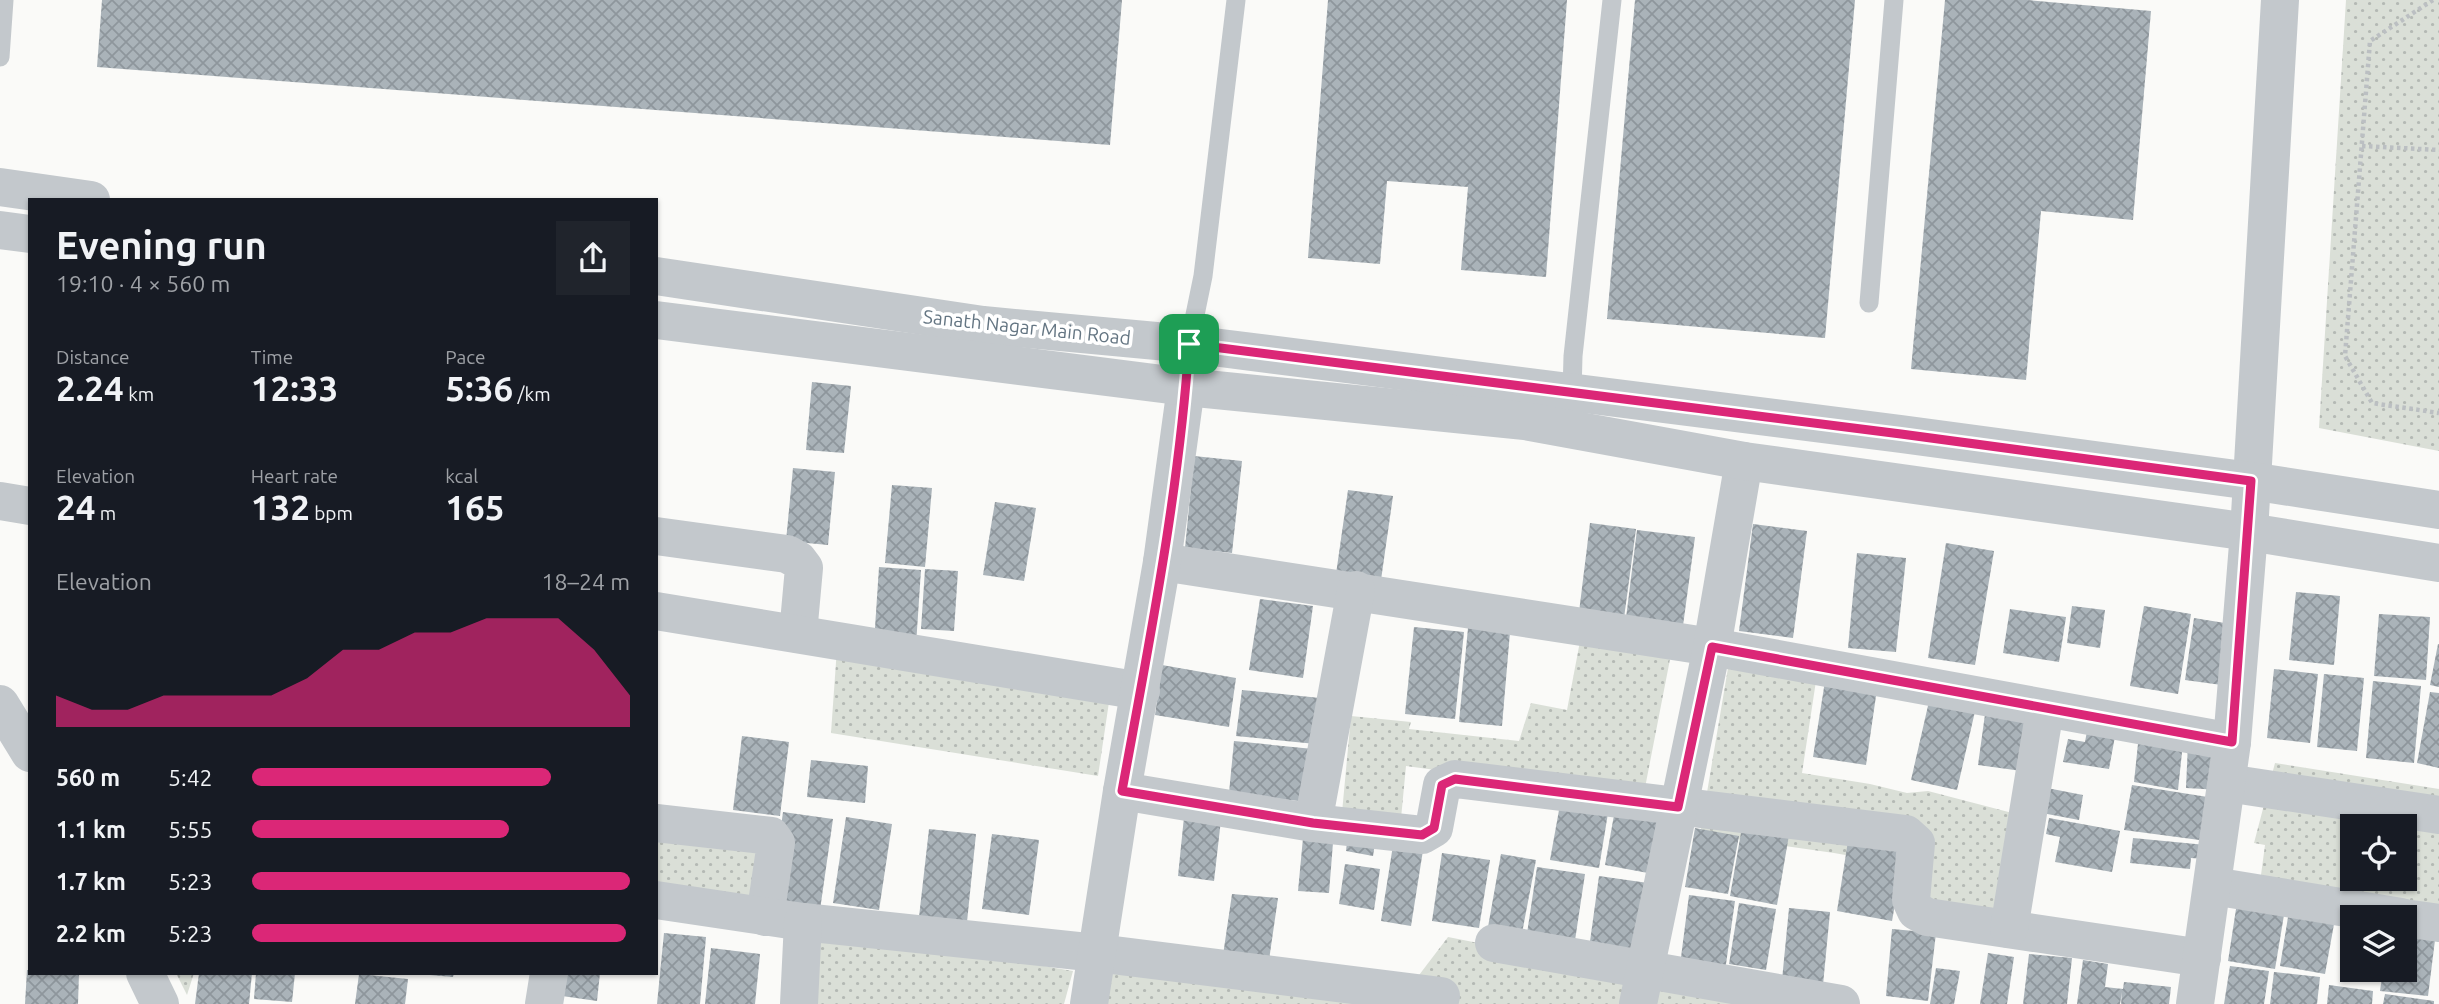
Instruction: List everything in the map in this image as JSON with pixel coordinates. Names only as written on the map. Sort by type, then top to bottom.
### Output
[{"type":"street","points":[[2195,1004],[2232,742],[2249,531],[2280,0]]},
{"type":"street","points":[[0,187],[77,198]]},
{"type":"street","points":[[0,230],[28,234]]},
{"type":"street","name":"Sanath Nagar Main Road","points":[[658,276],[983,325],[1189,344],[1901,434],[2251,481],[2439,510]]},
{"type":"street","points":[[658,320],[1186,387],[1525,421],[1744,461],[2249,531],[2439,563]]},
{"type":"street","points":[[1089,1004],[1122,791],[1162,562],[1186,387]]},
{"type":"street","points":[[1641,987],[1712,647],[1744,461]]},
{"type":"street","points":[[0,501],[28,506]]},
{"type":"street","points":[[658,536],[787,554],[798,560],[804,568],[799,634]]},
{"type":"street","points":[[1162,562],[1712,647],[2232,742]]},
{"type":"street","points":[[1313,823],[1356,590]]},
{"type":"street","points":[[658,611],[1141,691]]},
{"type":"street","points":[[0,704],[28,749]]},
{"type":"street","points":[[2009,929],[2045,709]]},
{"type":"street","points":[[1122,791],[1313,823],[1422,835],[1434,828],[1442,785],[1455,779],[1906,834],[1916,843],[1911,900],[1916,911],[1927,917],[2202,958]]},
{"type":"street","points":[[2227,783],[2439,814]]},
{"type":"street","points":[[658,823],[768,835],[775,839],[765,917]]},
{"type":"street","points":[[2213,886],[2340,907]]},
{"type":"street","points":[[658,900],[803,922],[1097,953],[1441,996],[1439,1004]]},
{"type":"street","points":[[2417,919],[2439,923]]},
{"type":"street","points":[[799,1004],[803,922]]},
{"type":"street","points":[[1494,943],[1641,987],[1841,1004]]},
{"type":"street","points":[[146,975],[160,1004]]},
{"type":"street","points":[[544,1004],[548,975]]},
{"type":"lane","points":[[0,57],[4,0]]},
{"type":"lane","points":[[1186,387],[1189,344],[1203,276],[1236,0]]},
{"type":"lane","points":[[1572,393],[1573,356],[1612,0]]},
{"type":"lane","points":[[1869,303],[1894,0]]},
{"type":"path","points":[[2433,0],[2370,41],[2345,356],[2372,403],[2439,413]]},
{"type":"path","points":[[2362,146],[2439,150]]},
{"type":"shaded area","points":[[2346,0],[2439,0],[2439,451],[2319,428]]},
{"type":"shaded area","points":[[1581,636],[1672,649],[1643,798],[1406,766],[1400,829],[1340,834],[1351,716],[1411,722],[1409,729],[1519,741],[1531,703],[1567,710]]},
{"type":"shaded area","points":[[837,648],[1112,682],[1098,776],[831,733]]},
{"type":"shaded area","points":[[1728,668],[1816,681],[1802,773],[1907,793],[1928,791],[2020,815],[2005,922],[1920,906],[1919,868],[1700,834]]},
{"type":"shaded area","points":[[2275,763],[2439,789],[2439,919],[2417,915],[2417,905],[2352,905],[2259,890],[2265,845],[2254,843]]},
{"type":"shaded area","points":[[658,831],[774,844],[763,913],[658,896]]},
{"type":"shaded area","points":[[814,927],[1073,971],[1064,1004],[806,1004]]},
{"type":"shaded area","points":[[1448,937],[1635,974],[1631,1004],[1446,1004],[1413,983]]},
{"type":"shaded area","points":[[1105,962],[1435,1004],[1098,1004]]},
{"type":"shaded area","points":[[177,975],[193,975],[187,995]]},
{"type":"shaded area","points":[[1650,980],[1786,1004],[1646,1004]]},
{"type":"building","points":[[102,0],[1122,0],[1110,145],[97,67]]},
{"type":"building","points":[[1328,0],[1567,0],[1546,277],[1461,270],[1468,187],[1387,181],[1380,264],[1308,258]]},
{"type":"building","points":[[1635,0],[1855,0],[1825,338],[1607,319]]},
{"type":"building","points":[[1945,0],[2027,0],[2151,11],[2133,220],[2041,211],[2026,380],[1911,369]]},
{"type":"building","points":[[812,382],[851,386],[844,453],[806,450]]},
{"type":"building","points":[[1194,456],[1242,461],[1232,553],[1185,548]]},
{"type":"building","points":[[793,468],[835,472],[828,545],[786,541]]},
{"type":"building","points":[[892,485],[932,488],[925,567],[885,563]]},
{"type":"building","points":[[1348,490],[1393,496],[1381,580],[1336,574]]},
{"type":"building","points":[[995,502],[1036,508],[1024,581],[983,575]]},
{"type":"building","points":[[1590,523],[1636,529],[1624,618],[1579,612]]},
{"type":"building","points":[[1753,524],[1807,531],[1793,638],[1739,631]]},
{"type":"building","points":[[1637,530],[1695,537],[1682,633],[1625,626]]},
{"type":"building","points":[[1946,543],[1994,551],[1975,665],[1928,658]]},
{"type":"building","points":[[1857,553],[1906,558],[1896,652],[1848,648]]},
{"type":"building","points":[[879,567],[921,570],[916,645],[874,643]]},
{"type":"building","points":[[925,569],[958,571],[954,631],[921,629]]},
{"type":"building","points":[[2296,592],[2340,596],[2334,665],[2289,660]]},
{"type":"building","points":[[1260,599],[1313,606],[1303,678],[1249,670]]},
{"type":"building","points":[[2072,606],[2105,610],[2100,648],[2067,643]]},
{"type":"building","points":[[2144,606],[2191,614],[2178,694],[2130,686]]},
{"type":"building","points":[[2010,609],[2066,617],[2059,662],[2003,653]]},
{"type":"building","points":[[2379,614],[2430,617],[2426,680],[2374,676]]},
{"type":"building","points":[[2194,618],[2237,625],[2229,686],[2185,680]]},
{"type":"building","points":[[1414,627],[1464,632],[1455,719],[1405,714]]},
{"type":"building","points":[[1468,628],[1510,632],[1502,726],[1459,722]]},
{"type":"building","points":[[2439,644],[2439,687],[2430,685]]},
{"type":"building","points":[[1162,665],[1236,678],[1229,727],[1155,715]]},
{"type":"building","points":[[2274,669],[2318,674],[2310,743],[2267,738]]},
{"type":"building","points":[[2324,674],[2364,678],[2357,751],[2317,747]]},
{"type":"building","points":[[1825,681],[1877,689],[1866,765],[1813,757]]},
{"type":"building","points":[[2373,681],[2421,686],[2414,763],[2366,758]]},
{"type":"building","points":[[1242,690],[1320,698],[1316,744],[1236,736]]},
{"type":"building","points":[[2430,692],[2439,693],[2439,768],[2417,763]]},
{"type":"building","points":[[1930,697],[1976,707],[1957,790],[1911,780]]},
{"type":"building","points":[[1986,707],[2038,714],[2029,772],[1978,765]]},
{"type":"building","points":[[2088,726],[2116,731],[2109,769],[2063,762],[2068,739],[2085,742]]},
{"type":"building","points":[[2139,734],[2183,743],[2178,790],[2134,782]]},
{"type":"building","points":[[742,736],[789,742],[780,816],[733,810]]},
{"type":"building","points":[[1234,741],[1313,749],[1307,802],[1229,793]]},
{"type":"building","points":[[2188,743],[2223,745],[2220,790],[2186,788]]},
{"type":"building","points":[[811,760],[868,766],[865,803],[807,797]]},
{"type":"building","points":[[2132,785],[2214,798],[2207,841],[2124,830]]},
{"type":"building","points":[[2047,788],[2083,795],[2079,820],[2042,813]]},
{"type":"building","points":[[1561,799],[1609,807],[1599,868],[1550,860]]},
{"type":"building","points":[[1616,804],[1658,818],[1648,873],[1605,865]]},
{"type":"building","points":[[1185,807],[1222,811],[1214,881],[1178,876]]},
{"type":"building","points":[[783,812],[833,819],[820,910],[771,903]]},
{"type":"building","points":[[846,817],[892,824],[879,910],[833,903]]},
{"type":"building","points":[[2049,818],[2120,831],[2112,872],[2055,862],[2060,837],[2046,834]]},
{"type":"building","points":[[1304,827],[1334,830],[1329,893],[1298,891]]},
{"type":"building","points":[[1742,827],[1789,835],[1777,905],[1730,896]]},
{"type":"building","points":[[1695,828],[1739,836],[1728,894],[1685,887]]},
{"type":"building","points":[[929,829],[976,834],[967,922],[919,917]]},
{"type":"building","points":[[1348,833],[1376,837],[1373,856],[1346,851]]},
{"type":"building","points":[[992,834],[1039,840],[1029,915],[982,909]]},
{"type":"building","points":[[2133,838],[2206,845],[2205,859],[2191,858],[2190,869],[2130,863]]},
{"type":"building","points":[[1394,839],[1424,844],[1411,926],[1381,921]]},
{"type":"building","points":[[1848,841],[1905,848],[1892,921],[1837,911]]},
{"type":"building","points":[[1442,853],[1490,860],[1479,928],[1432,921]]},
{"type":"building","points":[[1501,854],[1536,860],[1522,933],[1488,927]]},
{"type":"building","points":[[1345,864],[1380,869],[1374,910],[1339,904]]},
{"type":"building","points":[[1537,867],[1585,874],[1574,947],[1526,940]]},
{"type":"building","points":[[1599,876],[1648,883],[1637,963],[1588,956]]},
{"type":"building","points":[[1232,894],[1278,898],[1267,974],[1222,962]]},
{"type":"building","points":[[1689,895],[1735,901],[1725,971],[1680,965]]},
{"type":"building","points":[[2238,896],[2286,903],[2275,969],[2228,961]]},
{"type":"building","points":[[1739,903],[1776,909],[1766,970],[1729,964]]},
{"type":"building","points":[[2290,905],[2336,913],[2325,974],[2280,966]]},
{"type":"building","points":[[1789,908],[1830,912],[1823,985],[1782,980]]},
{"type":"building","points":[[2417,921],[2437,924],[2428,996],[2380,991],[2381,982],[2417,982]]},
{"type":"building","points":[[1892,929],[1936,933],[1928,1001],[1886,996]]},
{"type":"building","points":[[664,933],[706,937],[700,1004],[657,1004]]},
{"type":"building","points":[[711,948],[760,954],[755,1004],[705,1004]]},
{"type":"building","points":[[1988,953],[2014,957],[2007,1004],[1980,1004]]},
{"type":"building","points":[[2029,954],[2072,958],[2067,1004],[2023,1004]]},
{"type":"building","points":[[2083,960],[2108,964],[2105,987],[2123,989],[2124,982],[2171,987],[2169,1004],[2121,1004],[2122,992],[2120,1004],[2077,1004]]},
{"type":"building","points":[[2230,966],[2269,971],[2264,1004],[2224,1004]]},
{"type":"building","points":[[1936,968],[1960,971],[1954,1004],[1930,1004]]},
{"type":"building","points":[[27,970],[28,975],[79,975],[78,1004],[25,1004]]},
{"type":"building","points":[[2274,972],[2320,977],[2317,1004],[2270,1004]]},
{"type":"building","points":[[199,975],[252,975],[249,1004],[195,1004]]},
{"type":"building","points":[[256,975],[295,975],[292,1002],[254,999]]},
{"type":"building","points":[[359,975],[408,979],[405,1004],[355,1004]]},
{"type":"building","points":[[558,975],[600,975],[597,1001],[555,995]]},
{"type":"building","points":[[2329,985],[2373,991],[2372,1004],[2327,1004]]},
{"type":"building","points":[[2385,994],[2434,1001],[2434,1004],[2383,1004]]},
{"type":"route","points":[[1189,344],[2251,481],[2232,742],[1712,647],[1678,807],[1455,779],[1442,785],[1434,828],[1422,835],[1313,823],[1122,791],[1162,562],[1186,387],[1189,344]]}]
